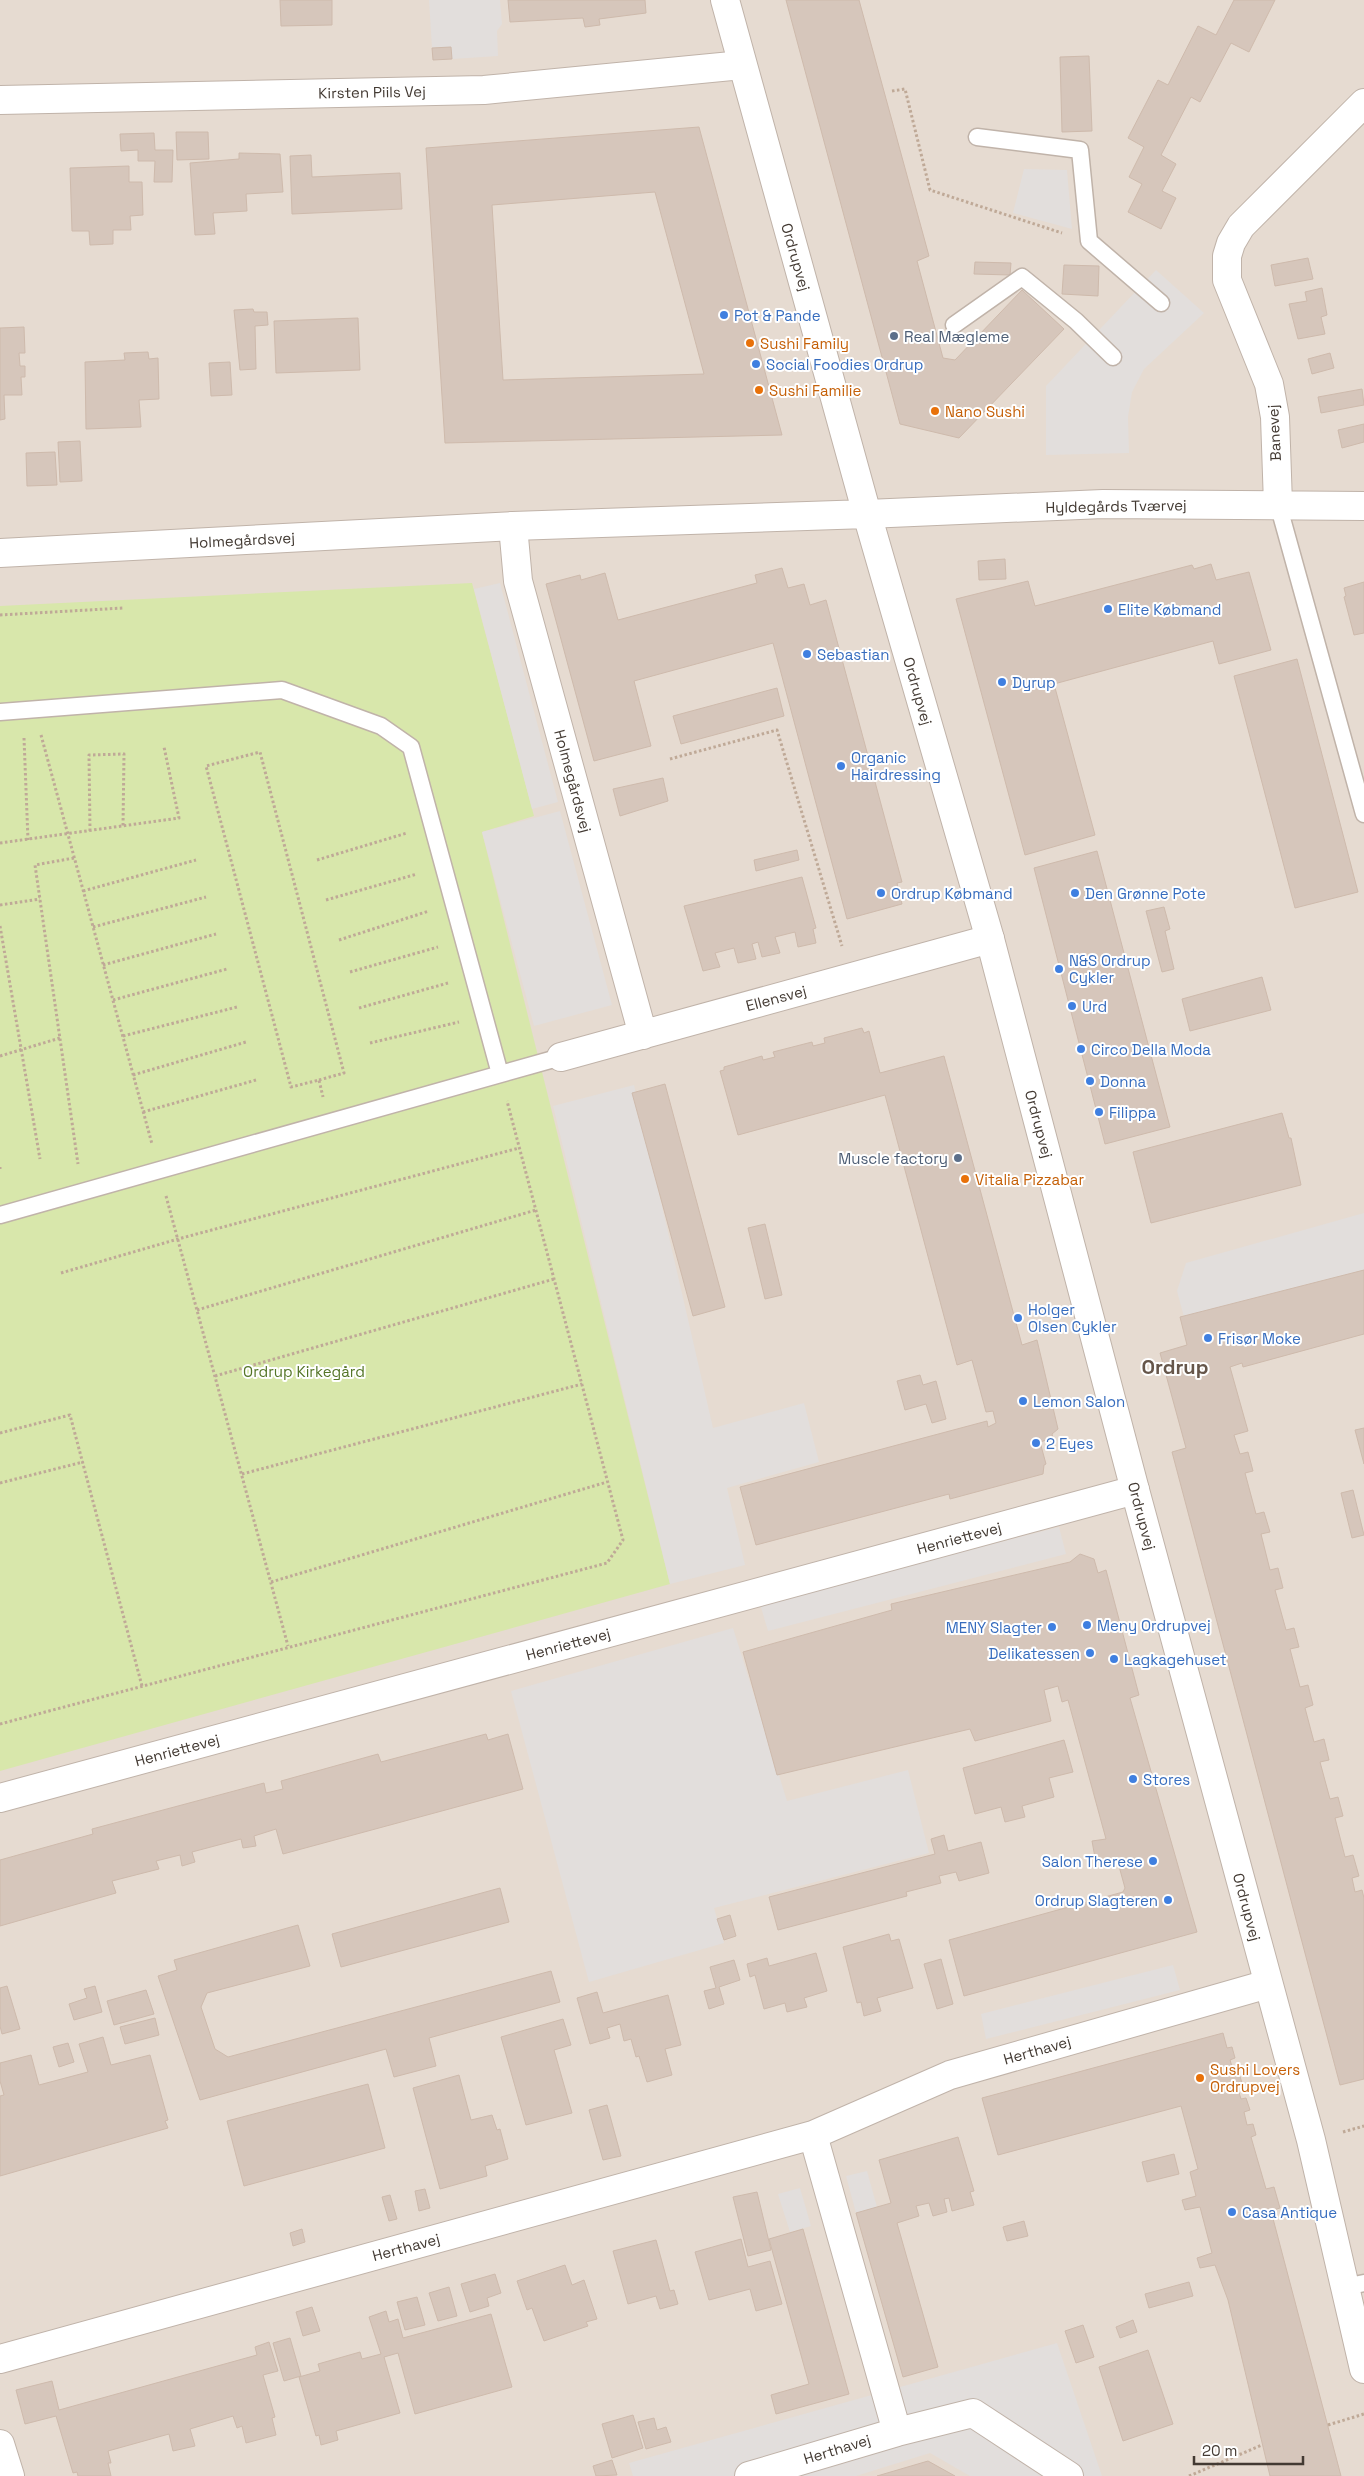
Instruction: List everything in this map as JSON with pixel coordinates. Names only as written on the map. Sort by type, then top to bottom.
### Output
[{"type":"street","name":"Ordrupvej","points":[[725,0],[867,514],[990,939],[1268,1984],[1311,2140],[1355,2285],[1364,2369]]},
{"type":"street","name":"Kirsten Piils Vej","points":[[0,100],[484,90],[742,65]]},
{"type":"street","name":"Banevej","points":[[1278,504],[1275,417],[1269,384],[1227,280],[1227,256],[1240,226],[1364,103]]},
{"type":"street","name":"Hyldegårds Tværvej","points":[[867,514],[1103,504],[1364,506]]},
{"type":"street","name":"Holmegårdsvej","points":[[0,553],[513,526],[867,514]]},
{"type":"street","name":"Holmegårdsvej","points":[[513,526],[518,581],[643,1035]]},
{"type":"street","name":"Ellensvej","points":[[562,1058],[990,939]]},
{"type":"street","name":"Henriettevej","points":[[0,1798],[1136,1490]]},
{"type":"street","name":"Herthavej","points":[[0,2359],[813,2135],[950,2075],[1268,1984]]},
{"type":"street","points":[[813,2135],[897,2432]]},
{"type":"street","name":"Herthavej","points":[[749,2476],[897,2432],[973,2413],[1069,2476]]},
{"type":"street","points":[[0,2444],[10,2476]]},
{"type":"lane","points":[[977,137],[1080,150],[1089,241],[1161,303]]},
{"type":"lane","points":[[954,325],[1022,277],[1076,321],[1113,357]]},
{"type":"lane","name":"Banevej","points":[[1278,504],[1364,814]]},
{"type":"lane","points":[[0,712],[282,690],[381,726],[411,747],[500,1074]]},
{"type":"lane","points":[[0,1215],[562,1058]]},
{"type":"path","points":[[892,91],[905,90],[930,190],[1089,241]]},
{"type":"path","points":[[0,615],[124,608]]},
{"type":"path","points":[[24,710],[28,840]]},
{"type":"path","points":[[670,759],[776,730],[852,978]]},
{"type":"path","points":[[0,844],[179,818],[164,747]]},
{"type":"path","points":[[260,752],[344,1073],[319,1080],[291,1087],[206,766],[260,752]]},
{"type":"path","points":[[90,831],[89,755],[124,754],[122,826]]},
{"type":"path","points":[[317,860],[432,826]]},
{"type":"path","points":[[74,858],[35,865],[82,1192]]},
{"type":"path","points":[[83,891],[196,860]]},
{"type":"path","points":[[326,900],[443,866]]},
{"type":"path","points":[[93,927],[206,897]]},
{"type":"path","points":[[0,905],[40,899]]},
{"type":"path","points":[[339,940],[453,903]]},
{"type":"path","points":[[0,926],[40,1159]]},
{"type":"path","points":[[104,965],[216,934]]},
{"type":"path","points":[[350,972],[464,940]]},
{"type":"path","points":[[113,1000],[227,969]]},
{"type":"path","points":[[359,1008],[473,976]]},
{"type":"path","points":[[123,1036],[237,1007]]},
{"type":"path","points":[[370,1044],[484,1016]]},
{"type":"path","points":[[0,1056],[60,1038]]},
{"type":"path","points":[[133,1075],[246,1042]]},
{"type":"path","points":[[0,1724],[607,1562],[623,1540],[500,1074]]},
{"type":"path","points":[[143,1112],[256,1080]]},
{"type":"path","points":[[319,1080],[329,1122]]},
{"type":"path","points":[[61,1273],[187,1237],[519,1148]]},
{"type":"path","points":[[197,1310],[536,1210]]},
{"type":"path","points":[[215,1376],[554,1279]]},
{"type":"path","points":[[242,1474],[582,1384]]},
{"type":"path","points":[[0,1433],[70,1415],[142,1686]]},
{"type":"path","points":[[0,1483],[83,1462]]},
{"type":"path","points":[[271,1582],[607,1482]]},
{"type":"path","points":[[1328,2425],[1364,2414]]},
{"type":"path","points":[[1188,2476],[1262,2445]]},
{"type":"shaded area","points":[[0,0],[1364,0],[1364,2476],[0,2476]]},
{"type":"shaded area","points":[[429,0],[500,0],[502,24],[497,31],[498,56],[452,59],[451,47],[432,48]]},
{"type":"shaded area","points":[[1024,169],[1067,170],[1072,229],[1013,213]]},
{"type":"shaded area","points":[[1156,270],[1204,313],[1144,369],[1132,392],[1128,417],[1129,453],[1046,455],[1046,386]]},
{"type":"shaded area","points":[[500,583],[558,802],[532,809],[474,589]]},
{"type":"shaded area","points":[[560,811],[612,1005],[534,1026],[482,832]]},
{"type":"shaded area","points":[[634,1085],[713,1428],[804,1403],[819,1462],[727,1488],[745,1565],[670,1584],[553,1106]]},
{"type":"shaded area","points":[[1364,1213],[1364,1270],[1184,1317],[1177,1291],[1186,1263]]},
{"type":"shaded area","points":[[1059,1527],[1066,1554],[768,1631],[760,1604]]},
{"type":"shaded area","points":[[733,1628],[787,1801],[908,1770],[929,1853],[714,1908],[724,1943],[589,1982],[511,1691]]},
{"type":"shaded area","points":[[1173,1965],[1180,1990],[986,2039],[981,2014]]},
{"type":"shaded area","points":[[867,2171],[877,2207],[856,2213],[846,2176]]},
{"type":"shaded area","points":[[800,2188],[811,2226],[790,2232],[778,2194]]},
{"type":"shaded area","points":[[1057,2343],[1102,2476],[970,2476],[930,2453],[856,2476],[633,2476],[629,2463]]},
{"type":"green space","name":"Ordrup Kirkegård","points":[[472,583],[534,816],[482,832],[670,1584],[0,1771],[0,606]]},
{"type":"building","points":[[280,0],[332,0],[332,25],[281,26]]},
{"type":"building","points":[[508,0],[645,0],[646,13],[599,19],[600,25],[585,27],[583,18],[510,22]]},
{"type":"building","points":[[786,0],[859,0],[929,256],[917,261],[943,358],[955,360],[1022,290],[1064,329],[959,438],[900,424]]},
{"type":"building","points":[[1234,0],[1275,0],[1249,52],[1231,43],[1200,102],[1191,97],[1161,155],[1176,164],[1162,191],[1176,198],[1161,229],[1128,212],[1142,184],[1129,177],[1144,147],[1128,138],[1158,80],[1168,85],[1198,26],[1216,35]]},
{"type":"building","points":[[451,47],[452,59],[433,60],[432,48]]},
{"type":"building","points":[[1089,56],[1092,131],[1062,132],[1060,57]]},
{"type":"building","points":[[699,127],[782,435],[445,443],[426,148]],"holes":[[[655,192],[704,374],[503,380],[492,205]]]},
{"type":"building","points":[[176,132],[208,132],[209,159],[177,160]]},
{"type":"building","points":[[154,133],[155,150],[173,150],[172,182],[154,182],[155,161],[138,161],[138,150],[121,151],[120,134]]},
{"type":"building","points":[[239,153],[280,154],[283,192],[246,194],[247,211],[213,213],[215,234],[195,235],[190,163],[239,159]]},
{"type":"building","points":[[311,155],[312,177],[400,173],[402,209],[292,214],[290,156]]},
{"type":"building","points":[[129,166],[129,182],[142,182],[143,215],[130,216],[131,230],[113,230],[113,244],[90,245],[89,231],[72,231],[70,168]]},
{"type":"building","points":[[1308,258],[1313,279],[1275,286],[1271,265]]},
{"type":"building","points":[[975,262],[1011,263],[1010,275],[974,274]]},
{"type":"building","points":[[1064,265],[1099,266],[1098,296],[1062,294]]},
{"type":"building","points":[[1322,288],[1327,315],[1321,317],[1325,334],[1298,339],[1289,304],[1307,301],[1305,292]]},
{"type":"building","points":[[253,309],[254,312],[267,312],[268,325],[255,326],[256,369],[240,370],[234,310]]},
{"type":"building","points":[[358,318],[360,370],[276,373],[274,321]]},
{"type":"building","points":[[24,327],[25,353],[19,353],[20,366],[25,366],[25,377],[21,377],[22,395],[4,395],[5,419],[0,420],[0,328]]},
{"type":"building","points":[[148,352],[149,359],[158,358],[159,399],[139,400],[141,427],[86,429],[85,362],[125,360],[124,353]]},
{"type":"building","points":[[1330,353],[1334,368],[1312,374],[1308,359]]},
{"type":"building","points":[[230,362],[232,395],[211,396],[209,363]]},
{"type":"building","points":[[1362,389],[1364,405],[1321,413],[1318,397]]},
{"type":"building","points":[[1364,424],[1364,442],[1342,448],[1338,430]]},
{"type":"building","points":[[80,441],[82,481],[60,482],[58,442]]},
{"type":"building","points":[[55,452],[57,485],[27,486],[26,453]]},
{"type":"building","points":[[1005,559],[1006,579],[979,580],[978,561]]},
{"type":"building","points":[[1211,564],[1216,580],[1249,572],[1271,650],[1219,664],[1213,641],[1054,684],[1095,835],[1025,855],[956,599],[1028,581],[1035,606],[1192,565],[1194,569]]},
{"type":"building","points":[[782,568],[788,588],[804,584],[810,605],[826,600],[902,882],[897,883],[902,904],[847,919],[773,643],[634,681],[651,746],[594,761],[546,584],[580,575],[581,580],[605,573],[618,620],[757,583],[755,575]]},
{"type":"building","points":[[1364,582],[1364,633],[1354,635],[1344,597],[1346,596],[1344,588]]},
{"type":"building","points":[[1297,659],[1358,892],[1295,908],[1234,676]]},
{"type":"building","points":[[777,688],[784,716],[681,744],[673,716]]},
{"type":"building","points":[[663,778],[668,801],[620,816],[613,789]]},
{"type":"building","points":[[797,850],[799,860],[756,871],[754,860]]},
{"type":"building","points":[[1097,851],[1170,1127],[1105,1144],[1034,868]]},
{"type":"building","points":[[802,877],[816,928],[813,929],[816,943],[798,947],[795,932],[775,937],[780,953],[762,957],[758,942],[752,944],[756,959],[738,963],[734,948],[715,953],[720,967],[703,971],[684,906]]},
{"type":"building","points":[[1164,907],[1170,929],[1165,931],[1174,969],[1162,972],[1146,911]]},
{"type":"building","points":[[1262,977],[1271,1010],[1190,1031],[1182,999]]},
{"type":"building","points":[[862,1028],[864,1033],[869,1031],[880,1073],[944,1056],[1022,1345],[1037,1340],[1058,1429],[1052,1434],[1053,1438],[1040,1442],[1046,1464],[1044,1465],[1043,1474],[950,1499],[949,1494],[756,1545],[740,1487],[987,1421],[988,1427],[996,1423],[993,1411],[986,1412],[972,1360],[957,1365],[885,1095],[738,1135],[720,1071],[724,1070],[724,1067],[762,1056],[763,1060],[775,1057],[773,1052],[812,1042],[813,1046],[825,1043],[824,1038]]},
{"type":"building","points":[[665,1084],[725,1307],[693,1316],[632,1093]]},
{"type":"building","points":[[1282,1113],[1289,1138],[1291,1138],[1301,1185],[1151,1223],[1133,1152]]},
{"type":"building","points":[[765,1224],[782,1295],[765,1299],[748,1228]]},
{"type":"building","points":[[1364,1270],[1364,1334],[1243,1367],[1242,1363],[1230,1367],[1248,1431],[1234,1435],[1240,1454],[1248,1452],[1253,1471],[1245,1473],[1256,1514],[1264,1512],[1270,1532],[1261,1534],[1270,1570],[1278,1568],[1283,1588],[1275,1590],[1286,1630],[1294,1628],[1299,1647],[1290,1649],[1300,1687],[1308,1685],[1313,1705],[1305,1708],[1314,1742],[1324,1739],[1329,1760],[1320,1762],[1330,1799],[1338,1797],[1343,1816],[1335,1818],[1345,1857],[1353,1855],[1359,1876],[1352,1878],[1355,1892],[1362,1890],[1364,1898],[1364,2079],[1340,2085],[1172,1452],[1186,1448],[1160,1353],[1187,1345],[1180,1317]]},
{"type":"building","points":[[920,1375],[923,1385],[936,1381],[946,1419],[932,1423],[926,1404],[905,1410],[897,1381]]},
{"type":"building","points":[[1364,1428],[1364,1464],[1355,1430]]},
{"type":"building","points":[[1353,1490],[1364,1535],[1352,1538],[1341,1493]]},
{"type":"building","points":[[1080,1554],[1094,1559],[1098,1573],[1106,1570],[1139,1695],[1130,1698],[1197,1932],[964,1996],[949,1940],[1123,1892],[1125,1888],[1117,1859],[1096,1863],[1092,1841],[1106,1839],[1068,1700],[1062,1702],[1058,1686],[1044,1690],[1051,1721],[975,1741],[970,1729],[777,1775],[743,1652],[892,1610],[891,1604],[1070,1562]]},
{"type":"building","points":[[486,1734],[488,1740],[508,1734],[523,1789],[283,1854],[276,1829],[254,1836],[256,1846],[243,1848],[241,1839],[192,1852],[195,1862],[182,1866],[180,1855],[156,1861],[159,1869],[112,1881],[116,1893],[0,1926],[0,1860],[93,1834],[92,1829],[264,1783],[266,1793],[283,1789],[281,1781],[378,1754],[381,1762]]},
{"type":"building","points":[[1064,1740],[1073,1772],[1049,1778],[1054,1797],[1022,1806],[1025,1817],[1005,1822],[1001,1807],[975,1814],[963,1768]]},
{"type":"building","points":[[944,1835],[948,1851],[981,1842],[989,1873],[959,1881],[956,1872],[939,1876],[941,1883],[906,1892],[907,1896],[778,1930],[769,1897],[935,1854],[931,1839]]},
{"type":"building","points":[[500,1888],[509,1922],[341,1967],[332,1934]]},
{"type":"building","points":[[730,1915],[736,1936],[724,1940],[717,1919]]},
{"type":"building","points":[[298,1925],[310,1966],[207,1993],[201,2007],[215,2049],[228,2057],[551,1971],[560,2002],[429,2038],[436,2066],[394,2077],[386,2049],[200,2100],[158,1976],[177,1970],[174,1960]]},
{"type":"building","points":[[889,1934],[891,1941],[899,1939],[913,1988],[877,1998],[881,2011],[864,2016],[861,2002],[857,2003],[843,1947]]},
{"type":"building","points":[[816,1953],[827,1991],[804,1998],[807,2007],[787,2012],[785,2003],[764,2009],[755,1975],[750,1977],[747,1964],[767,1958],[769,1966]]},
{"type":"building","points":[[941,1959],[953,2004],[937,2009],[924,1964]]},
{"type":"building","points":[[734,1960],[740,1980],[719,1987],[724,2004],[709,2009],[704,1991],[716,1988],[710,1967]]},
{"type":"building","points":[[7,1986],[20,2029],[2,2034],[0,2026],[0,1988]]},
{"type":"building","points":[[95,1986],[102,2012],[74,2020],[69,2004],[87,1998],[84,1989]]},
{"type":"building","points":[[146,1990],[154,2014],[114,2025],[107,2001]]},
{"type":"building","points":[[597,1992],[603,2013],[668,1995],[681,2045],[665,2049],[672,2075],[647,2082],[639,2056],[636,2057],[631,2039],[624,2041],[620,2024],[607,2028],[610,2038],[590,2044],[577,1998]]},
{"type":"building","points":[[155,2018],[159,2035],[125,2044],[120,2027]]},
{"type":"building","points":[[563,2019],[571,2045],[554,2050],[572,2113],[526,2125],[501,2037]]},
{"type":"building","points":[[1223,2033],[1227,2048],[1232,2047],[1235,2058],[1230,2060],[1234,2073],[1239,2073],[1242,2083],[1237,2086],[1241,2099],[1246,2098],[1250,2110],[1244,2112],[1247,2125],[1253,2124],[1256,2135],[1251,2137],[1266,2189],[1274,2187],[1280,2208],[1271,2211],[1341,2476],[1270,2476],[1228,2300],[1215,2265],[1200,2268],[1197,2258],[1212,2253],[1200,2207],[1185,2210],[1182,2200],[1196,2196],[1190,2172],[1198,2169],[1181,2106],[998,2155],[982,2098]]},
{"type":"building","points":[[103,2037],[111,2065],[150,2055],[168,2120],[165,2121],[168,2128],[0,2176],[0,2096],[4,2095],[0,2081],[0,2063],[31,2055],[39,2085],[88,2072],[79,2044]]},
{"type":"building","points":[[68,2043],[74,2062],[59,2067],[53,2047]]},
{"type":"building","points":[[459,2075],[471,2120],[492,2115],[497,2130],[500,2129],[508,2159],[485,2166],[487,2176],[440,2189],[413,2088]]},
{"type":"building","points":[[368,2084],[385,2148],[244,2186],[227,2121]]},
{"type":"building","points":[[607,2105],[621,2156],[603,2160],[589,2110]]},
{"type":"building","points":[[958,2137],[974,2191],[970,2192],[974,2205],[952,2211],[949,2198],[944,2199],[947,2212],[933,2216],[929,2203],[916,2206],[919,2216],[897,2223],[938,2367],[903,2377],[856,2213],[891,2203],[879,2160]]},
{"type":"building","points":[[1174,2154],[1179,2174],[1147,2182],[1142,2162]]},
{"type":"building","points":[[425,2189],[430,2208],[419,2211],[415,2191]]},
{"type":"building","points":[[757,2192],[771,2250],[748,2256],[733,2197]]},
{"type":"building","points":[[390,2195],[397,2219],[389,2221],[382,2197]]},
{"type":"building","points":[[1024,2221],[1028,2236],[1007,2241],[1003,2227]]},
{"type":"building","points":[[302,2229],[305,2242],[293,2246],[290,2233]]},
{"type":"building","points":[[803,2229],[849,2394],[776,2414],[771,2395],[809,2384],[769,2239]]},
{"type":"building","points":[[741,2239],[748,2267],[770,2261],[782,2304],[756,2311],[750,2289],[709,2300],[695,2252]]},
{"type":"building","points":[[656,2240],[670,2291],[674,2290],[678,2304],[660,2309],[656,2296],[628,2304],[613,2251]]},
{"type":"building","points":[[565,2265],[572,2285],[584,2280],[597,2319],[586,2322],[588,2326],[544,2341],[532,2308],[527,2310],[517,2281]]},
{"type":"building","points":[[495,2274],[501,2293],[487,2298],[489,2306],[470,2312],[461,2284]]},
{"type":"building","points":[[1189,2282],[1193,2296],[1149,2308],[1145,2294]]},
{"type":"building","points":[[449,2287],[457,2316],[438,2321],[429,2293]]},
{"type":"building","points":[[417,2297],[425,2325],[405,2330],[397,2302]]},
{"type":"building","points":[[312,2307],[320,2331],[303,2336],[296,2312]]},
{"type":"building","points":[[386,2311],[389,2322],[398,2319],[403,2338],[491,2314],[512,2387],[415,2414],[398,2353],[384,2357],[400,2413],[336,2431],[338,2440],[321,2445],[319,2435],[316,2436],[299,2377],[320,2371],[318,2364],[360,2352],[362,2359],[381,2354],[369,2317]]},
{"type":"building","points":[[1133,2320],[1137,2332],[1120,2338],[1116,2327]]},
{"type":"building","points":[[1083,2325],[1094,2357],[1076,2363],[1065,2331]]},
{"type":"building","points":[[290,2338],[301,2376],[284,2381],[273,2343]]},
{"type":"building","points":[[269,2342],[278,2371],[263,2375],[275,2417],[272,2418],[276,2435],[246,2443],[242,2426],[237,2428],[233,2416],[190,2429],[195,2446],[173,2451],[169,2434],[108,2451],[111,2463],[108,2463],[111,2476],[78,2476],[77,2472],[73,2473],[56,2416],[25,2424],[16,2390],[52,2381],[59,2410],[257,2355],[255,2347]]},
{"type":"building","points":[[1148,2350],[1173,2424],[1123,2441],[1099,2367]]},
{"type":"building","points":[[633,2415],[643,2448],[612,2458],[602,2424]]},
{"type":"building","points":[[654,2418],[657,2430],[666,2427],[671,2442],[646,2449],[638,2422]]},
{"type":"building","points":[[612,2460],[617,2475],[596,2476],[593,2466]]},
{"type":"building","points":[[928,2461],[955,2476],[877,2476]]},
{"type":"place","name":"Pot & Pande","points":[[724,315]]},
{"type":"place","name":"Real Mægleme","points":[[894,336]]},
{"type":"place","name":"Sushi Family","points":[[750,343]]},
{"type":"place","name":"Social Foodies Ordrup","points":[[756,364]]},
{"type":"place","name":"Sushi Familie","points":[[759,390]]},
{"type":"place","name":"Nano Sushi","points":[[935,411]]},
{"type":"place","name":"Elite Købmand","points":[[1108,609]]},
{"type":"place","name":"Sebastian","points":[[807,654]]},
{"type":"place","name":"Dyrup","points":[[1002,682]]},
{"type":"place","name":"Organic Hairdressing","points":[[841,766]]},
{"type":"place","name":"Ordrup Købmand","points":[[881,893]]},
{"type":"place","name":"Den Grønne Pote","points":[[1075,893]]},
{"type":"place","name":"N&S Ordrup Cykler","points":[[1059,969]]},
{"type":"place","name":"Urd","points":[[1072,1006]]},
{"type":"place","name":"Circo Della Moda","points":[[1081,1049]]},
{"type":"place","name":"Donna","points":[[1090,1081]]},
{"type":"place","name":"Filippa","points":[[1099,1112]]},
{"type":"place","name":"Muscle factory","points":[[958,1158]]},
{"type":"place","name":"Vitalia Pizzabar","points":[[965,1179]]},
{"type":"place","name":"Holger Olsen Cykler","points":[[1018,1318]]},
{"type":"place","name":"Frisør Moke","points":[[1208,1338]]},
{"type":"place","name":"Lemon Salon","points":[[1023,1401]]},
{"type":"place","name":"2 Eyes","points":[[1036,1443]]},
{"type":"place","name":"Meny Ordrupvej","points":[[1087,1625]]},
{"type":"place","name":"MENY Slagter","points":[[1052,1627]]},
{"type":"place","name":"Delikatessen","points":[[1090,1653]]},
{"type":"place","name":"Lagkagehuset","points":[[1114,1659]]},
{"type":"place","name":"Stores","points":[[1133,1779]]},
{"type":"place","name":"Salon Therese","points":[[1153,1861]]},
{"type":"place","name":"Ordrup Slagteren","points":[[1168,1900]]},
{"type":"place","name":"Sushi Lovers Ordrupvej","points":[[1200,2078]]},
{"type":"place","name":"Casa Antique","points":[[1232,2212]]},
{"type":"district","name":"Ordrup","points":[[1175,1367]]}]
